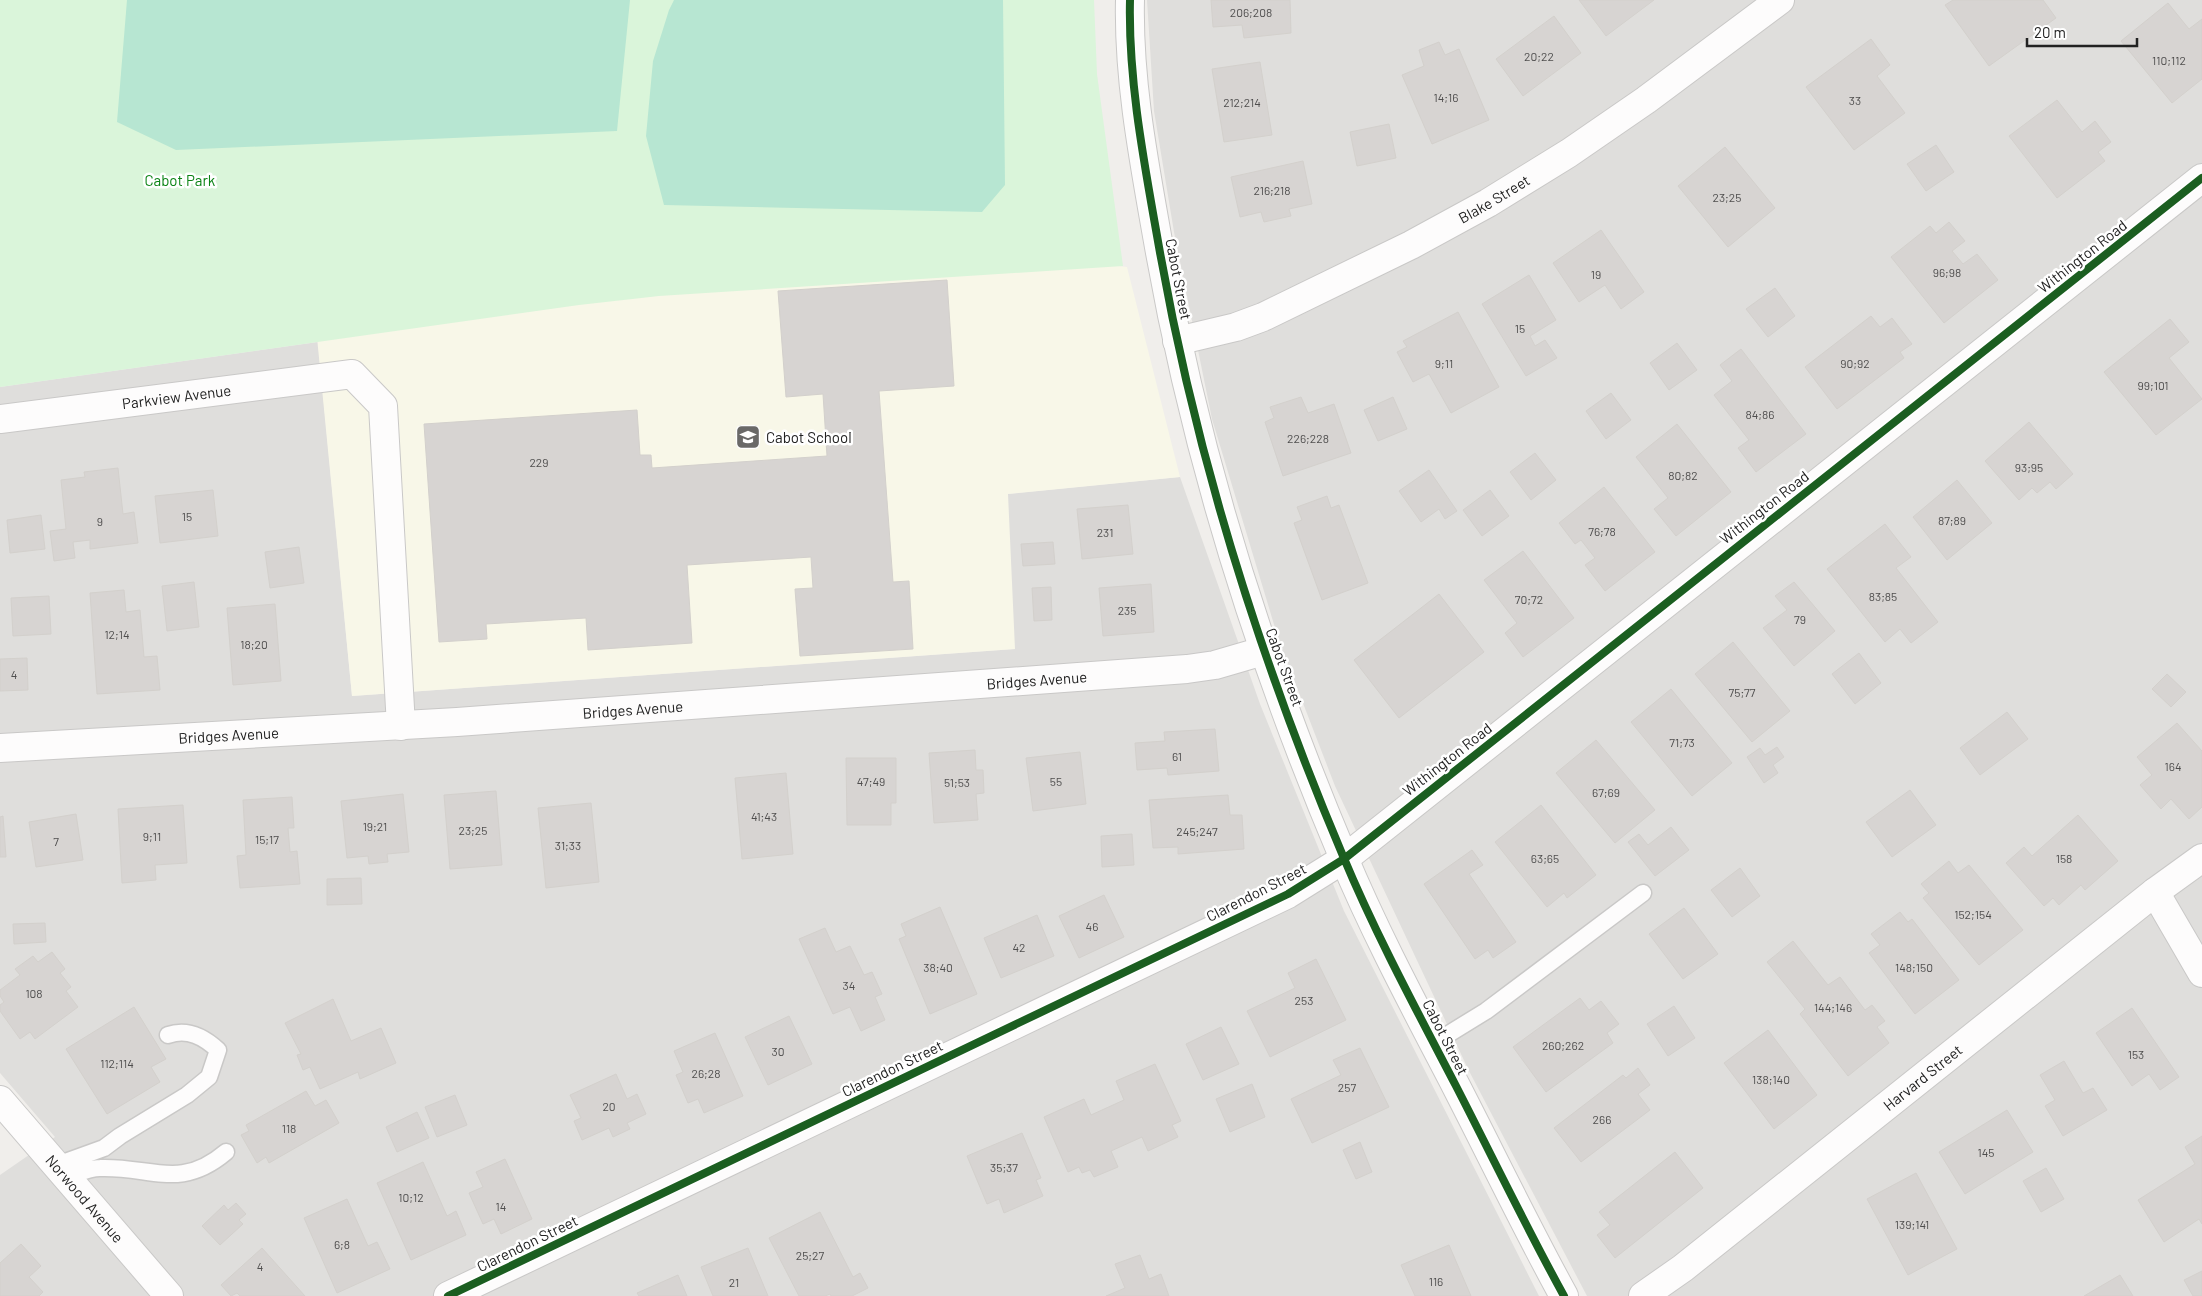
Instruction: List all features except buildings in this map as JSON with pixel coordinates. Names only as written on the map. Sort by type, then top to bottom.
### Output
[{"type":"street","name":"Cabot Street","points":[[1130,0],[1133,71],[1140,134],[1162,266],[1203,455],[1242,589],[1344,859],[1434,1044],[1564,1296]]},
{"type":"street","name":"Blake Street","points":[[1177,341],[1236,328],[1263,317],[1411,245],[1488,203],[1569,154],[1646,100],[1780,0]]},
{"type":"street","name":"Withington Road","points":[[1344,859],[2202,178]]},
{"type":"street","name":"Parkview Avenue","points":[[0,419],[352,374],[383,406],[401,726]]},
{"type":"street","name":"Bridges Avenue","points":[[0,748],[401,726],[1186,669],[1241,659],[1264,651]]},
{"type":"street","name":"Harvard Street","points":[[1643,1296],[1682,1268],[2156,892],[2202,858]]},
{"type":"street","name":"Clarendon Street","points":[[448,1296],[1288,894],[1344,859]]},
{"type":"street","points":[[2156,892],[2202,973]]},
{"type":"street","name":"Norwood Avenue","points":[[0,1100],[169,1296]]},
{"type":"lane","points":[[1434,1044],[1486,1011],[1643,893]]},
{"type":"lane","points":[[62,1171],[104,1148],[127,1131],[187,1095],[209,1077],[218,1050],[207,1040],[193,1034],[178,1032],[168,1035]]},
{"type":"lane","points":[[62,1171],[99,1168],[144,1173],[175,1174],[194,1172],[213,1163],[226,1152]]},
{"type":"shaded area","points":[[1147,0],[2202,0],[2202,1296],[1587,1296],[1469,1071],[1335,786],[1279,641],[1212,419],[1174,232],[1154,111]]},
{"type":"shaded area","name":"Cabot School","points":[[955,246],[1127,267],[1180,477],[1008,494],[1015,649],[352,696],[316,327]]},
{"type":"shaded area","points":[[318,342],[352,696],[1014,649],[1007,494],[1180,477],[1260,704],[1344,911],[1539,1296],[0,1296],[0,1175],[55,1137],[0,1073],[0,387]]},
{"type":"green space","name":"Cabot Park","points":[[0,0],[1094,0],[1097,74],[1123,266],[659,296],[579,305],[0,387]]},
{"type":"green space","points":[[127,0],[630,0],[617,131],[176,150],[117,122]]},
{"type":"green space","points":[[674,0],[1003,0],[1005,185],[982,212],[664,205],[646,136],[653,61]]},
{"type":"cycle path","points":[[1130,0],[1130,31],[1138,124],[1174,325],[1212,480],[1258,633],[1284,708],[1313,782],[1369,915],[1564,1296]]},
{"type":"cycle path","points":[[448,1296],[1288,894],[1344,859],[2202,178]]},
{"type":"place","name":"Cabot School","points":[[748,437]]}]
